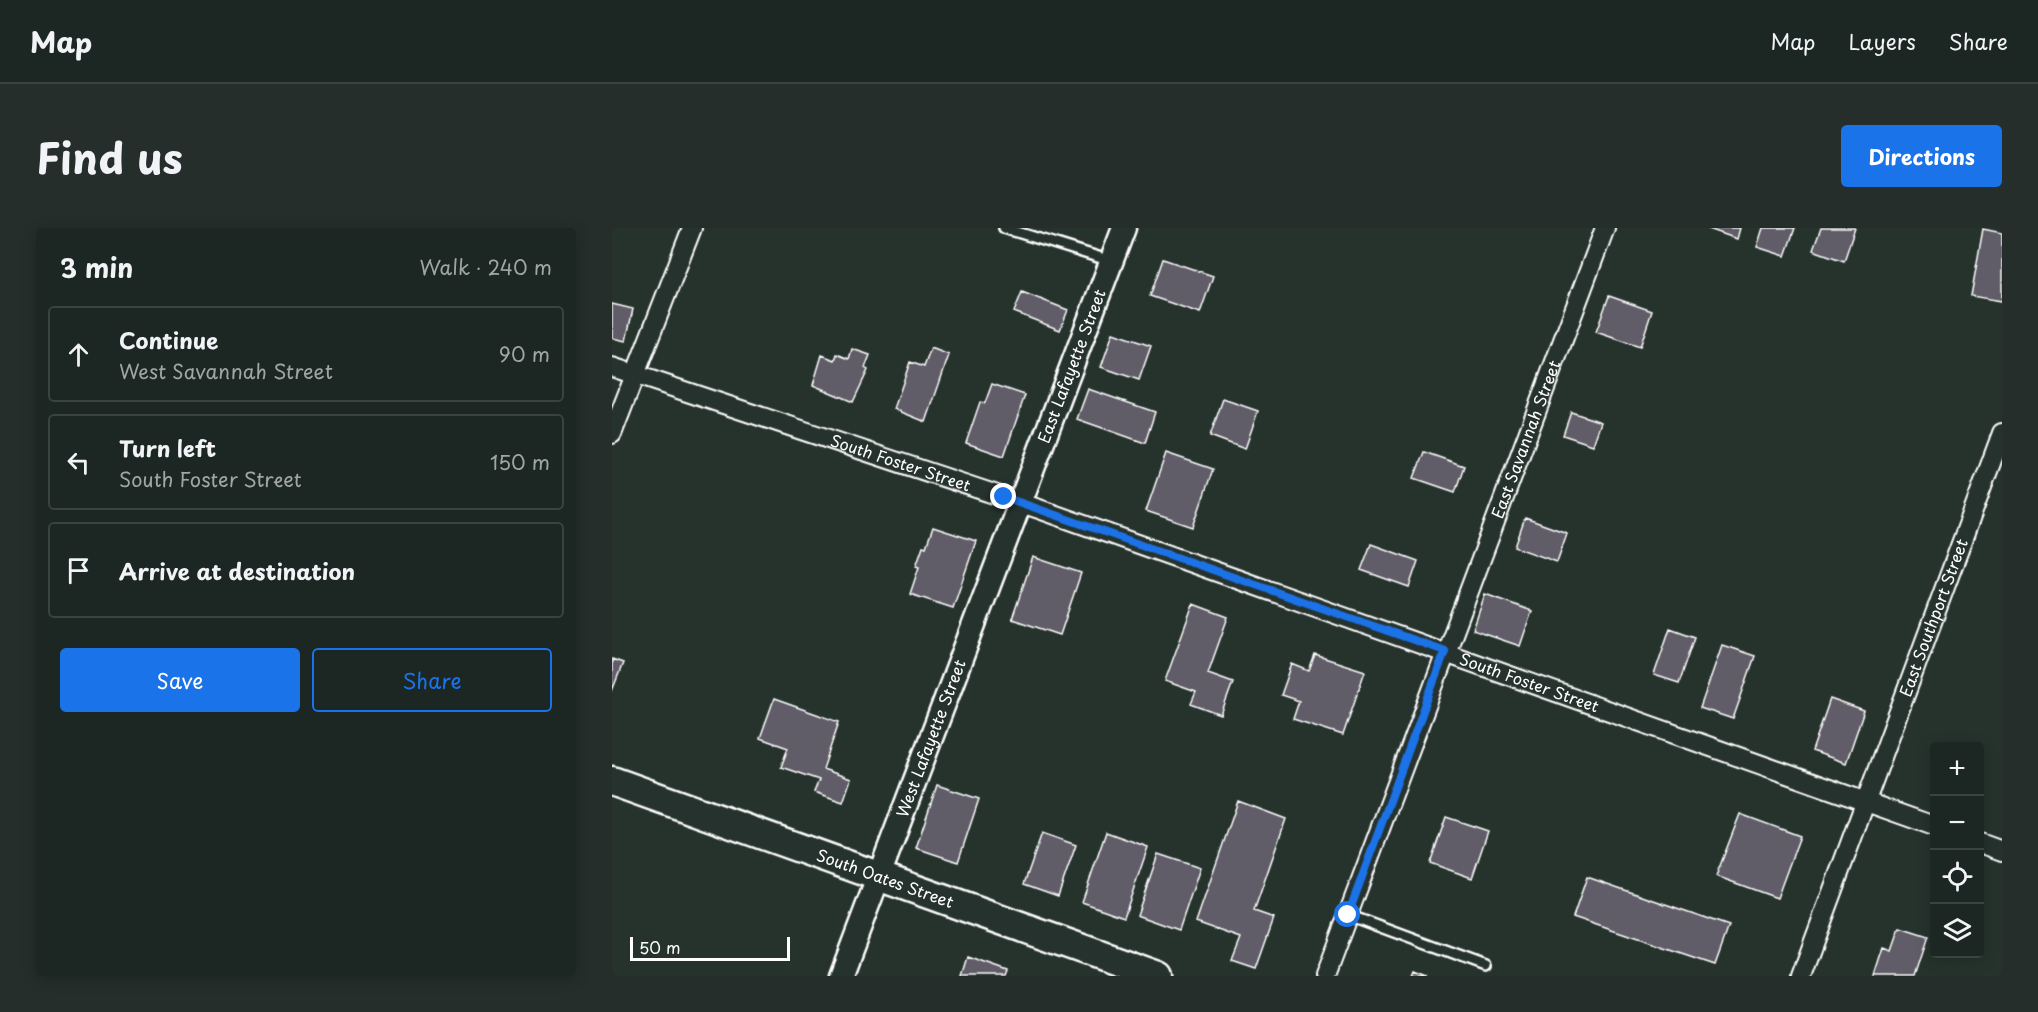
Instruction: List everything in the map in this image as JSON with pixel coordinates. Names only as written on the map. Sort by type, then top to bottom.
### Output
[{"type":"main road","name":"South Oates Street","points":[[612,781],[1158,976]]},
{"type":"street","points":[[612,434],[692,228]]},
{"type":"street","name":"East Lafayette Street","points":[[1021,503],[1124,228]]},
{"type":"street","name":"East Savannah Street","points":[[1325,976],[1605,228]]},
{"type":"street","name":"South Foster Street","points":[[612,367],[636,373],[1021,503],[1930,824]]},
{"type":"street","name":"East Southport Street","points":[[1801,976],[1868,801],[2002,433]]},
{"type":"street","name":"West Lafayette Street","points":[[841,976],[1021,503]]},
{"type":"street","points":[[1984,844],[2002,851]]},
{"type":"lane","points":[[1004,228],[1112,262]]},
{"type":"lane","points":[[1348,915],[1486,966]]},
{"type":"building","points":[[1706,228],[1740,228],[1737,239]]},
{"type":"building","points":[[1763,228],[1795,228],[1785,256],[1757,247]]},
{"type":"building","points":[[1821,228],[1855,228],[1844,261],[1813,250]]},
{"type":"building","points":[[1983,229],[2002,233],[2002,301],[1971,296]]},
{"type":"building","points":[[1163,259],[1213,276],[1200,313],[1150,296]]},
{"type":"building","points":[[1022,292],[1068,310],[1060,330],[1014,312]]},
{"type":"building","points":[[1609,296],[1652,311],[1640,347],[1596,332]]},
{"type":"building","points":[[612,304],[633,309],[626,341],[612,338]]},
{"type":"building","points":[[1113,333],[1151,346],[1139,380],[1101,367]]},
{"type":"building","points":[[931,348],[949,355],[926,422],[894,409],[910,362],[924,367]]},
{"type":"building","points":[[852,349],[870,355],[865,368],[868,370],[853,402],[813,385],[822,355],[835,360],[837,354],[849,359]]},
{"type":"building","points":[[992,384],[1025,395],[1004,456],[966,443],[980,402],[985,403]]},
{"type":"building","points":[[1088,389],[1155,412],[1145,443],[1077,419]]},
{"type":"building","points":[[1223,399],[1258,411],[1245,449],[1210,436]]},
{"type":"building","points":[[1571,412],[1601,422],[1593,445],[1563,435]]},
{"type":"building","points":[[1424,452],[1464,466],[1455,492],[1414,478]]},
{"type":"building","points":[[1166,453],[1213,469],[1193,527],[1146,511]]},
{"type":"building","points":[[1525,518],[1567,533],[1557,562],[1515,547]]},
{"type":"building","points":[[933,527],[976,541],[953,608],[910,594],[919,567],[916,566]]},
{"type":"building","points":[[1371,544],[1418,561],[1409,587],[1361,570]]},
{"type":"building","points":[[1033,557],[1081,573],[1060,635],[1012,619]]},
{"type":"building","points":[[1485,594],[1532,611],[1520,646],[1473,630]]},
{"type":"building","points":[[1193,604],[1228,617],[1208,673],[1233,682],[1221,715],[1191,704],[1196,692],[1165,681]]},
{"type":"building","points":[[1670,628],[1695,637],[1679,683],[1654,675]]},
{"type":"building","points":[[1722,645],[1755,656],[1733,719],[1700,708]]},
{"type":"building","points":[[1315,655],[1365,671],[1343,735],[1293,719],[1299,701],[1281,695],[1292,664],[1309,671]]},
{"type":"building","points":[[612,659],[623,663],[612,691]]},
{"type":"building","points":[[774,699],[839,722],[823,769],[851,779],[843,802],[814,792],[819,780],[781,767],[788,748],[760,738]]},
{"type":"building","points":[[1830,699],[1864,711],[1846,763],[1812,751]]},
{"type":"building","points":[[937,785],[979,799],[958,862],[916,848]]},
{"type":"building","points":[[1238,801],[1286,819],[1254,911],[1274,918],[1256,969],[1232,961],[1241,938],[1196,922]]},
{"type":"building","points":[[1740,814],[1800,836],[1777,898],[1716,876]]},
{"type":"building","points":[[1446,817],[1488,831],[1472,878],[1430,863]]},
{"type":"building","points":[[1106,832],[1148,847],[1124,917],[1082,902]]},
{"type":"building","points":[[1042,833],[1076,845],[1058,896],[1024,884]]},
{"type":"building","points":[[1158,854],[1200,868],[1179,930],[1137,915]]},
{"type":"building","points":[[1587,877],[1729,926],[1715,965],[1573,917]]},
{"type":"building","points":[[1900,928],[1928,937],[1915,976],[1875,976],[1884,948],[1892,951]]},
{"type":"building","points":[[968,957],[1008,971],[1006,976],[962,976]]},
{"type":"building","points":[[1415,971],[1428,976],[1413,976]]},
{"type":"route","points":[[1004,497],[1445,651],[1348,915]]}]
